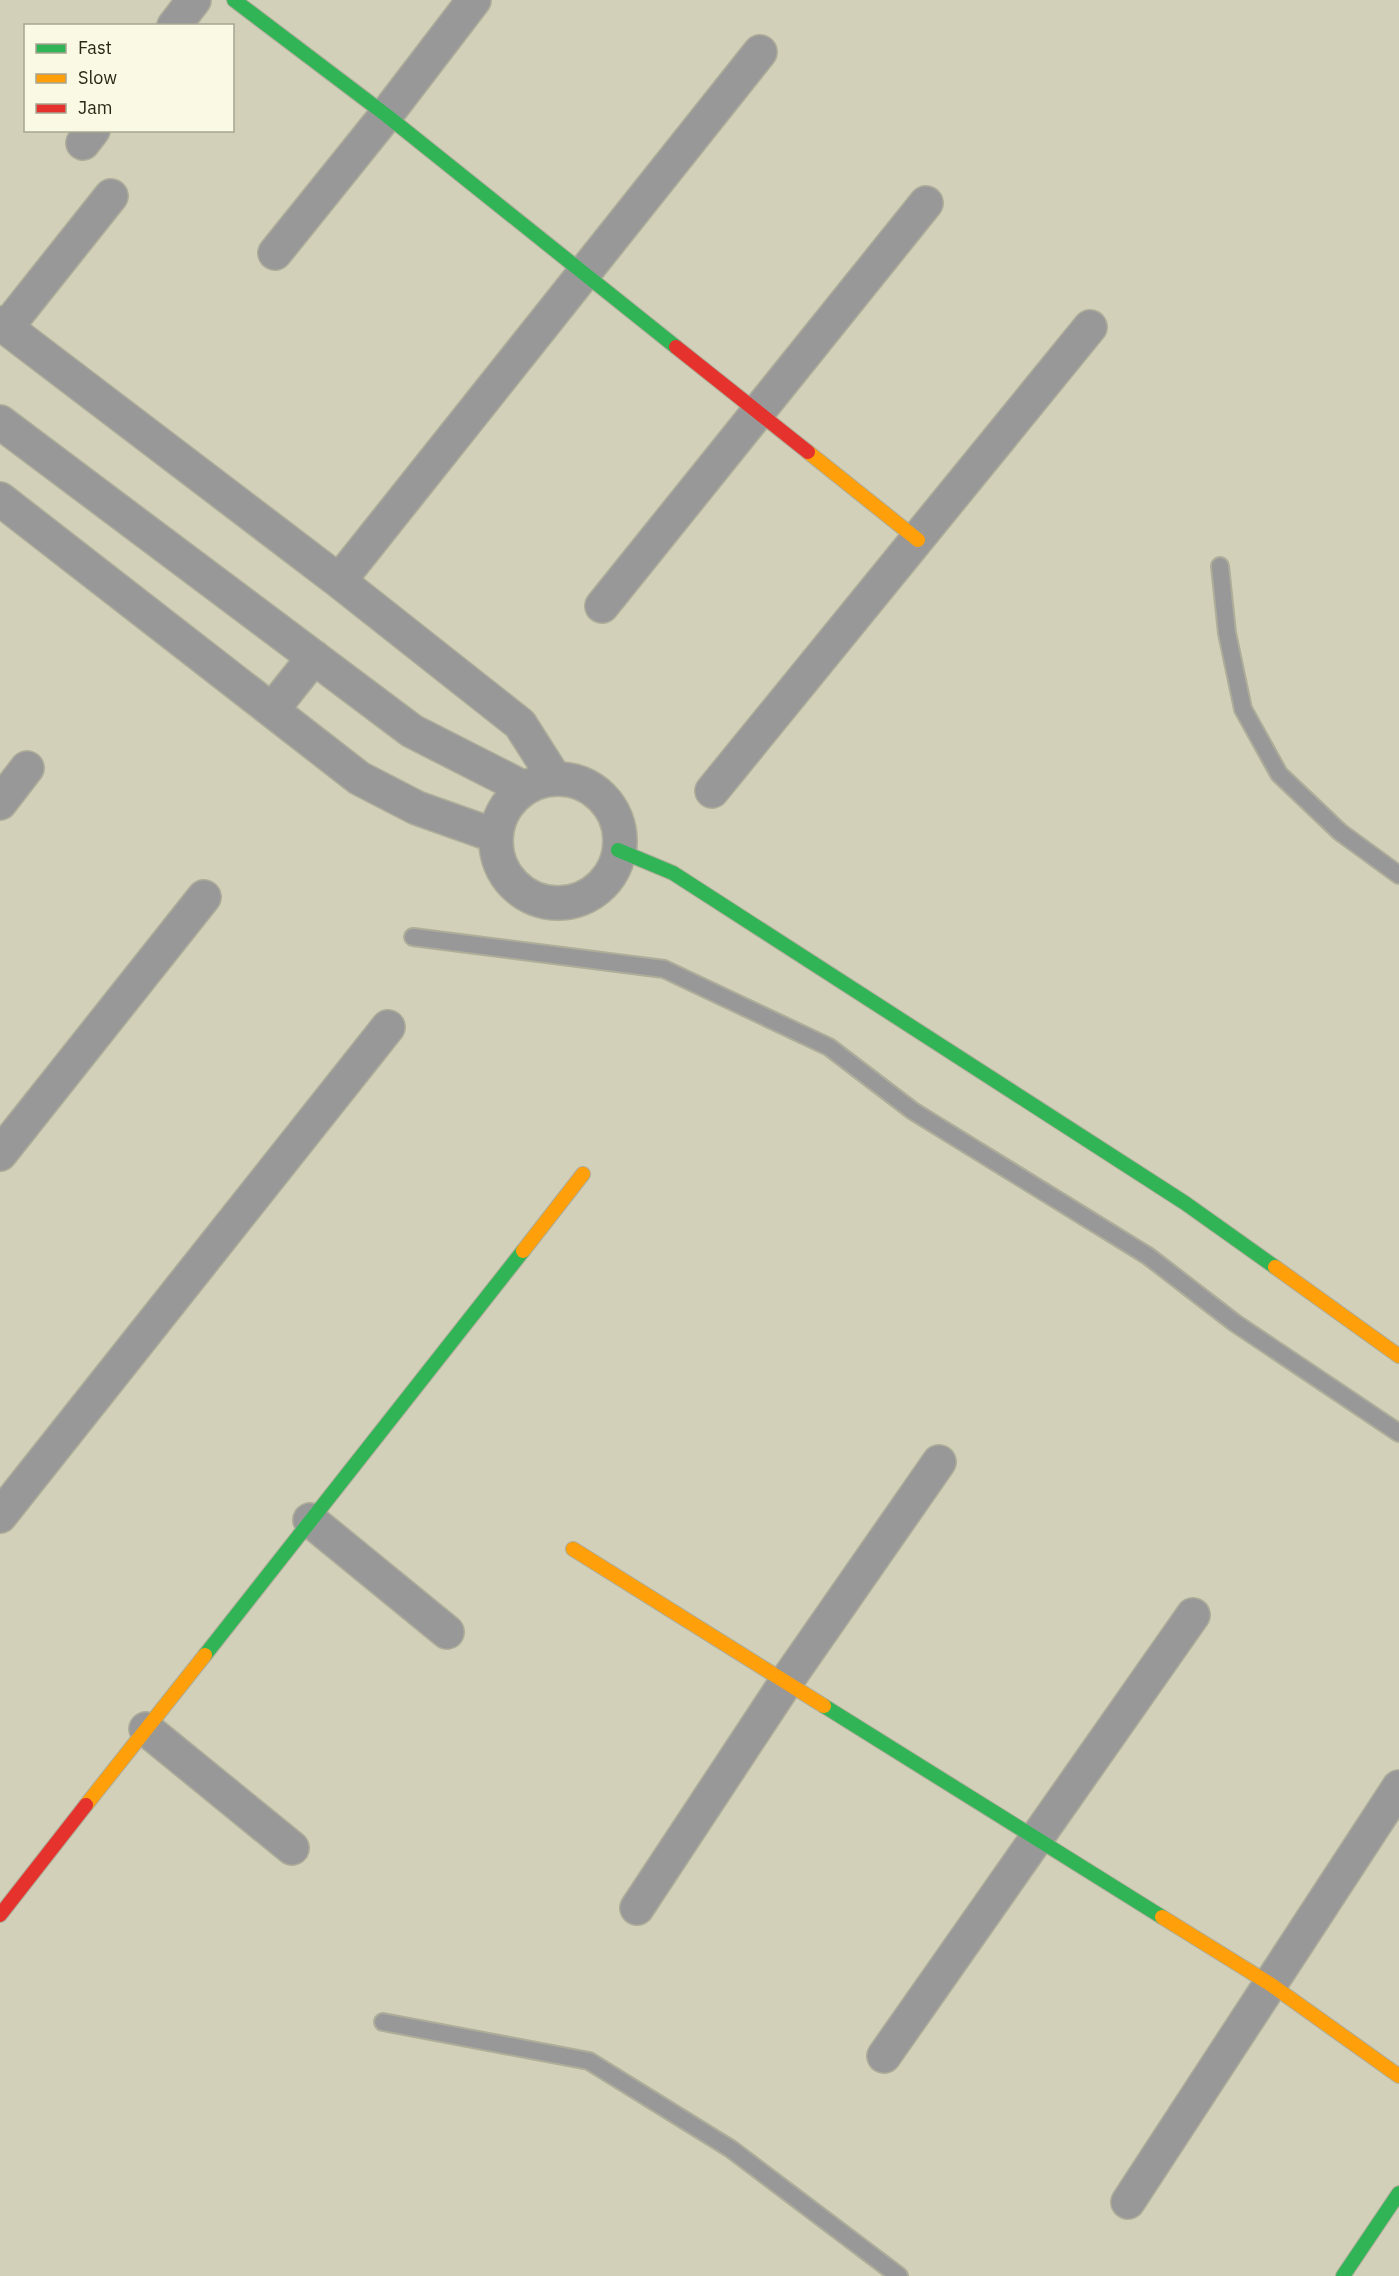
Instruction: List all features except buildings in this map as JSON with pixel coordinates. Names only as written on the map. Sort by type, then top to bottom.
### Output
[{"type":"street","points":[[176,24],[194,0]]},
{"type":"street","points":[[234,0],[386,115],[918,540]]},
{"type":"street","points":[[275,254],[474,0]]},
{"type":"street","points":[[339,580],[760,52]]},
{"type":"street","points":[[111,195],[3,325],[339,580],[520,724],[555,779]]},
{"type":"street","points":[[602,606],[926,203]]},
{"type":"street","points":[[712,791],[1090,327]]},
{"type":"street","points":[[0,422],[412,731],[524,788]]},
{"type":"street","points":[[0,499],[359,778],[417,808],[496,836]]},
{"type":"street","points":[[272,710],[314,657]]},
{"type":"street","points":[[0,803],[27,768]]},
{"type":"street","points":[[566,778],[587,785],[603,798],[615,816],[620,838],[617,859],[607,879],[591,893],[571,902],[549,903],[529,897],[512,884],[500,865],[495,844],[498,822],[508,803],[524,788],[544,780],[566,778]]},
{"type":"street","points":[[618,850],[673,873],[1185,1203],[1399,1356]]},
{"type":"street","points":[[0,1154],[204,897]]},
{"type":"street","points":[[0,1516],[388,1027]]},
{"type":"street","points":[[0,1914],[583,1174]]},
{"type":"street","points":[[637,1908],[786,1682],[939,1462]]},
{"type":"street","points":[[310,1520],[447,1632]]},
{"type":"street","points":[[573,1549],[1270,1984],[1399,2076]]},
{"type":"street","points":[[884,2056],[1193,1615]]},
{"type":"street","points":[[146,1729],[292,1848]]},
{"type":"street","points":[[1128,2202],[1399,1787]]},
{"type":"street","points":[[1343,2276],[1399,2193]]},
{"type":"lane","points":[[1220,566],[1227,633],[1243,709],[1279,774],[1341,832],[1399,875]]},
{"type":"lane","points":[[413,937],[664,969],[829,1047],[913,1111],[1148,1256],[1235,1323],[1399,1433]]},
{"type":"lane","points":[[382,2022],[589,2061],[731,2149],[899,2276]]},
{"type":"traffic: fast","points":[[234,0],[386,115],[676,347]]},
{"type":"traffic: fast","points":[[618,850],[673,873],[1185,1203],[1275,1267]]},
{"type":"traffic: fast","points":[[205,1655],[523,1251]]},
{"type":"traffic: fast","points":[[824,1706],[1162,1917]]},
{"type":"traffic: fast","points":[[1343,2276],[1399,2193]]},
{"type":"traffic: slow","points":[[808,452],[918,540]]},
{"type":"traffic: slow","points":[[523,1251],[583,1174]]},
{"type":"traffic: slow","points":[[1275,1267],[1399,1356]]},
{"type":"traffic: slow","points":[[573,1549],[824,1706]]},
{"type":"traffic: slow","points":[[86,1805],[205,1655]]},
{"type":"traffic: slow","points":[[1162,1917],[1270,1984],[1399,2076]]},
{"type":"traffic: jam","points":[[676,347],[808,452]]},
{"type":"traffic: jam","points":[[0,1915],[86,1805]]}]
